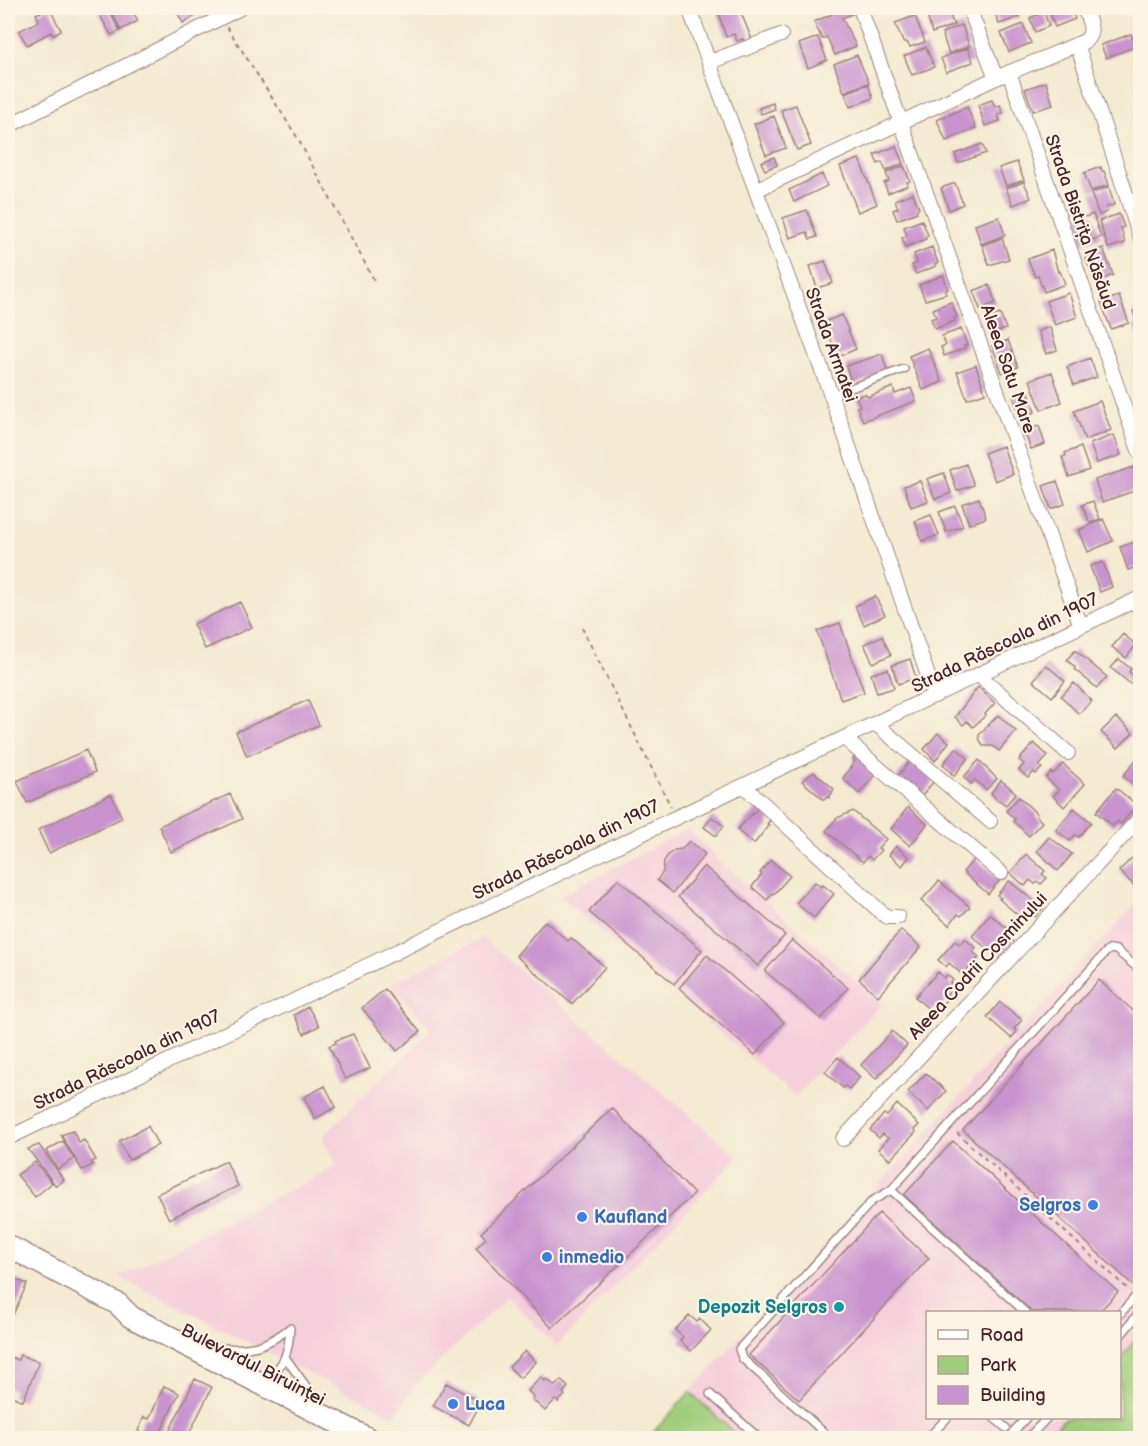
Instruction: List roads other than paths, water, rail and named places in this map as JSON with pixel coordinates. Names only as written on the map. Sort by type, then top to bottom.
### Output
[{"type":"main road","name":"Bulevardul Biruinței","points":[[8,1246],[118,1304],[131,1317],[367,1438]]},
{"type":"main road","name":"Bulevardul Biruinței","points":[[118,1304],[136,1305],[221,1348],[373,1428],[382,1438]]},
{"type":"street","points":[[8,126],[240,8]]},
{"type":"street","name":"Strada Armatei","points":[[689,8],[831,394],[935,696]]},
{"type":"street","name":"Aleea Satu Mare","points":[[861,8],[1081,626]]},
{"type":"street","name":"Strada Bistrița Năsăud","points":[[969,8],[1003,75],[1140,453]]},
{"type":"street","points":[[756,190],[1088,38],[1090,24],[1084,8]]},
{"type":"street","points":[[710,62],[781,35]]},
{"type":"street","points":[[1077,44],[1140,237]]},
{"type":"street","name":"Strada Răscoala din 1907","points":[[8,1138],[677,817],[1081,626],[1138,603]]},
{"type":"street","points":[[979,675],[1068,753]]},
{"type":"street","points":[[876,724],[990,821]]},
{"type":"street","points":[[847,738],[852,745],[1001,873]]},
{"type":"street","points":[[744,786],[883,914],[888,917],[898,917]]},
{"type":"street","name":"Aleea Codrii Cosminului","points":[[843,1138],[1140,818]]},
{"type":"lane","points":[[831,394],[904,369]]},
{"type":"lane","points":[[830,1438],[742,1358],[739,1349],[872,1201],[891,1190],[1106,952],[1111,949],[1116,950],[1140,970]]},
{"type":"lane","points":[[891,1190],[1024,1311]]},
{"type":"lane","points":[[1121,1312],[1135,1296]]},
{"type":"lane","points":[[1121,1334],[1140,1312]]},
{"type":"lane","points":[[221,1348],[243,1349],[261,1346],[290,1328],[290,1341],[285,1357],[280,1366],[271,1374],[254,1376],[237,1371]]},
{"type":"lane","points":[[285,1357],[313,1396]]},
{"type":"lane","points":[[710,1394],[759,1438]]},
{"type":"lane","points":[[928,1438],[946,1419]]},
{"type":"lane","points":[[995,1419],[1006,1428]]},
{"type":"lane","points":[[1013,1438],[1013,1432],[1025,1419]]},
{"type":"lane","points":[[1028,1438],[1046,1419]]},
{"type":"place","name":"Selgros","points":[[1093,1205]]},
{"type":"place","name":"Kaufland","points":[[582,1217]]},
{"type":"place","name":"inmedio","points":[[547,1257]]},
{"type":"place","name":"Depozit Selgros","points":[[839,1307]]},
{"type":"place","name":"Luca","points":[[453,1404]]}]
